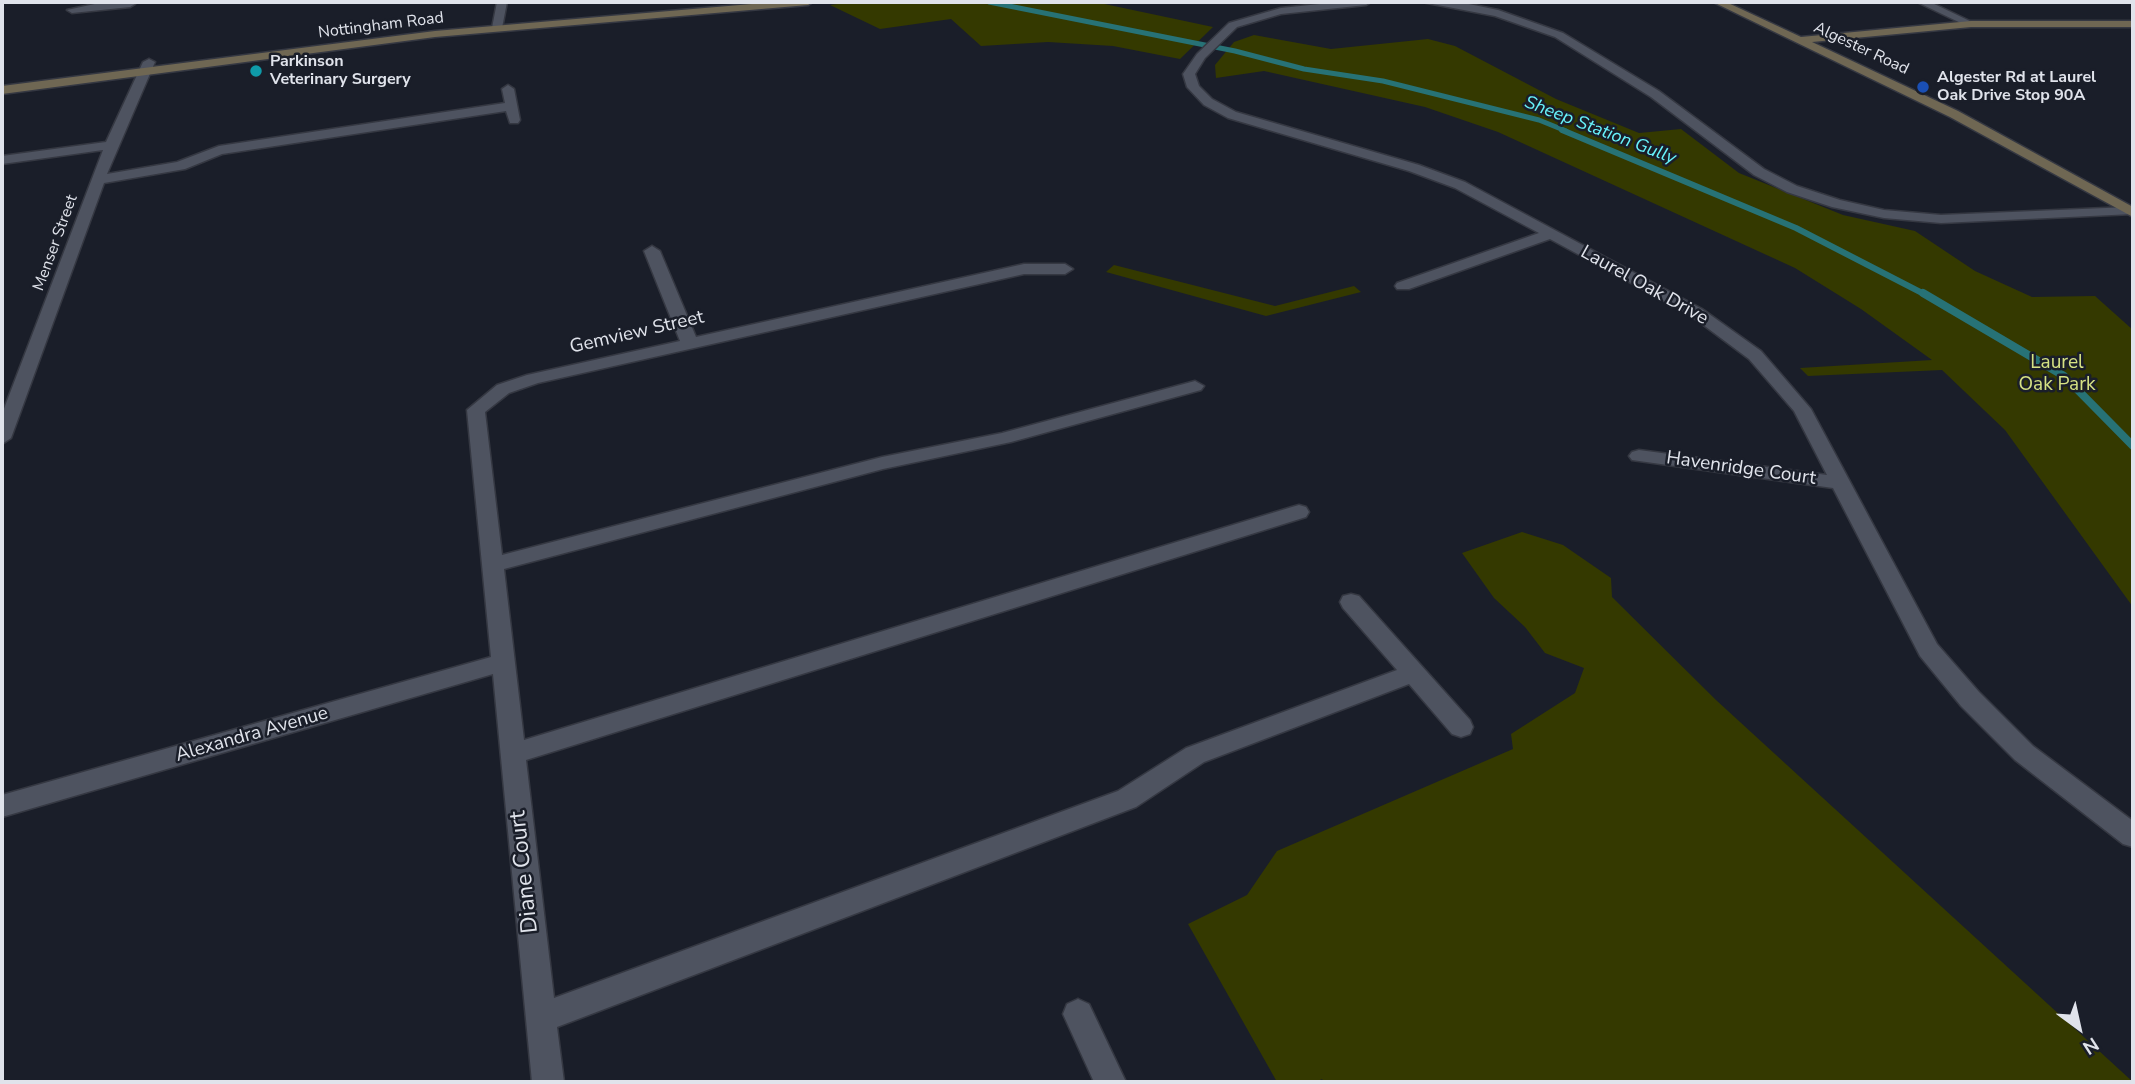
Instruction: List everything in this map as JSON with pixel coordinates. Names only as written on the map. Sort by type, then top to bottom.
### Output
[{"type":"street","points":[[498,24],[502,2]]},
{"type":"street","name":"Nottingham Road","points":[[2,89],[147,67],[498,24],[718,2]]},
{"type":"street","name":"Nottingham Road","points":[[498,24],[808,2]]},
{"type":"street","name":"Laurel Oak Drive","points":[[1366,2],[1254,17],[1233,25],[1201,56],[1189,74],[1193,87],[1209,102],[1232,115],[1414,168],[1460,186],[1696,312],[1755,355],[1802,409],[1928,650],[1970,699],[2024,753],[2133,836]]},
{"type":"street","points":[[1427,2],[1446,2],[1498,13],[1559,35],[1655,94],[1759,172],[1838,204],[1884,214],[1941,219],[2131,212]]},
{"type":"street","name":"Algester Road","points":[[1718,2],[1955,114],[2131,212]]},
{"type":"street","points":[[1922,2],[1971,24]]},
{"type":"street","points":[[72,10],[106,3],[130,4]]},
{"type":"street","points":[[1802,40],[1971,24],[2133,24]]},
{"type":"street","name":"Nottingham Road","points":[[2,80],[147,67]]},
{"type":"street","name":"Menser Street","points":[[2,438],[111,145],[147,67]]},
{"type":"street","points":[[508,89],[514,120]]},
{"type":"street","points":[[98,180],[180,166],[219,150],[512,106]]},
{"type":"street","points":[[2,160],[111,145]]},
{"type":"street","points":[[1403,286],[1551,234]]},
{"type":"street","points":[[652,251],[690,342]]},
{"type":"street","name":"Gemview Street","points":[[502,663],[476,410],[503,389],[533,379],[690,342],[1024,269],[1065,269]]},
{"type":"street","points":[[491,565],[882,463],[1004,438],[1195,386]]},
{"type":"street","name":"Havenridge Court","points":[[1639,456],[1842,483]]},
{"type":"street","points":[[512,754],[1299,512]]},
{"type":"street","points":[[1351,602],[1461,727]]},
{"type":"street","name":"Diane Court","points":[[502,663],[548,1082]]},
{"type":"street","name":"Alexandra Avenue","points":[[2,806],[502,663]]},
{"type":"street","points":[[541,1018],[1127,799],[1195,755],[1413,673]]},
{"type":"street","points":[[1078,1014],[1110,1082]]},
{"type":"green space","points":[[852,2],[1095,2],[1213,27],[1180,59],[1113,46],[1048,42],[981,46],[951,19],[880,29],[830,5]]},
{"type":"green space","name":"Laurel Oak Park","points":[[1254,35],[1331,49],[1428,39],[1455,46],[1556,99],[1639,133],[1681,129],[1739,173],[1843,215],[1915,231],[1975,271],[2032,297],[2095,296],[2133,330],[2133,607],[2005,430],[1942,370],[1808,376],[1800,368],[1932,360],[1861,309],[1795,268],[1498,132],[1425,107],[1264,71],[1216,78],[1215,65],[1234,42]]},
{"type":"green space","points":[[1114,265],[1275,306],[1354,286],[1361,292],[1266,316],[1106,272]]},
{"type":"green space","points":[[1522,532],[1563,545],[1611,578],[1612,597],[1716,700],[2133,1082],[1324,1082],[1322,1079],[1316,1082],[1277,1082],[1188,924],[1247,895],[1277,851],[1513,749],[1511,734],[1575,693],[1584,668],[1545,653],[1525,627],[1494,598],[1462,553]]},
{"type":"waterway","name":"Sheep Station Gully","points":[[989,2],[1235,51],[1304,69],[1383,81],[1539,120],[1566,131]]},
{"type":"waterway","name":"Sheep Station Gully","points":[[1562,130],[1796,228],[1926,295]]},
{"type":"waterway","name":"Sheep Station Gully","points":[[1923,293],[2064,376],[2133,446]]},
{"type":"place","name":"Parkinson Veterinary Surgery","points":[[256,71]]},
{"type":"place","name":"Algester Rd at Laurel Oak Drive Stop 90A","points":[[1923,87]]}]
